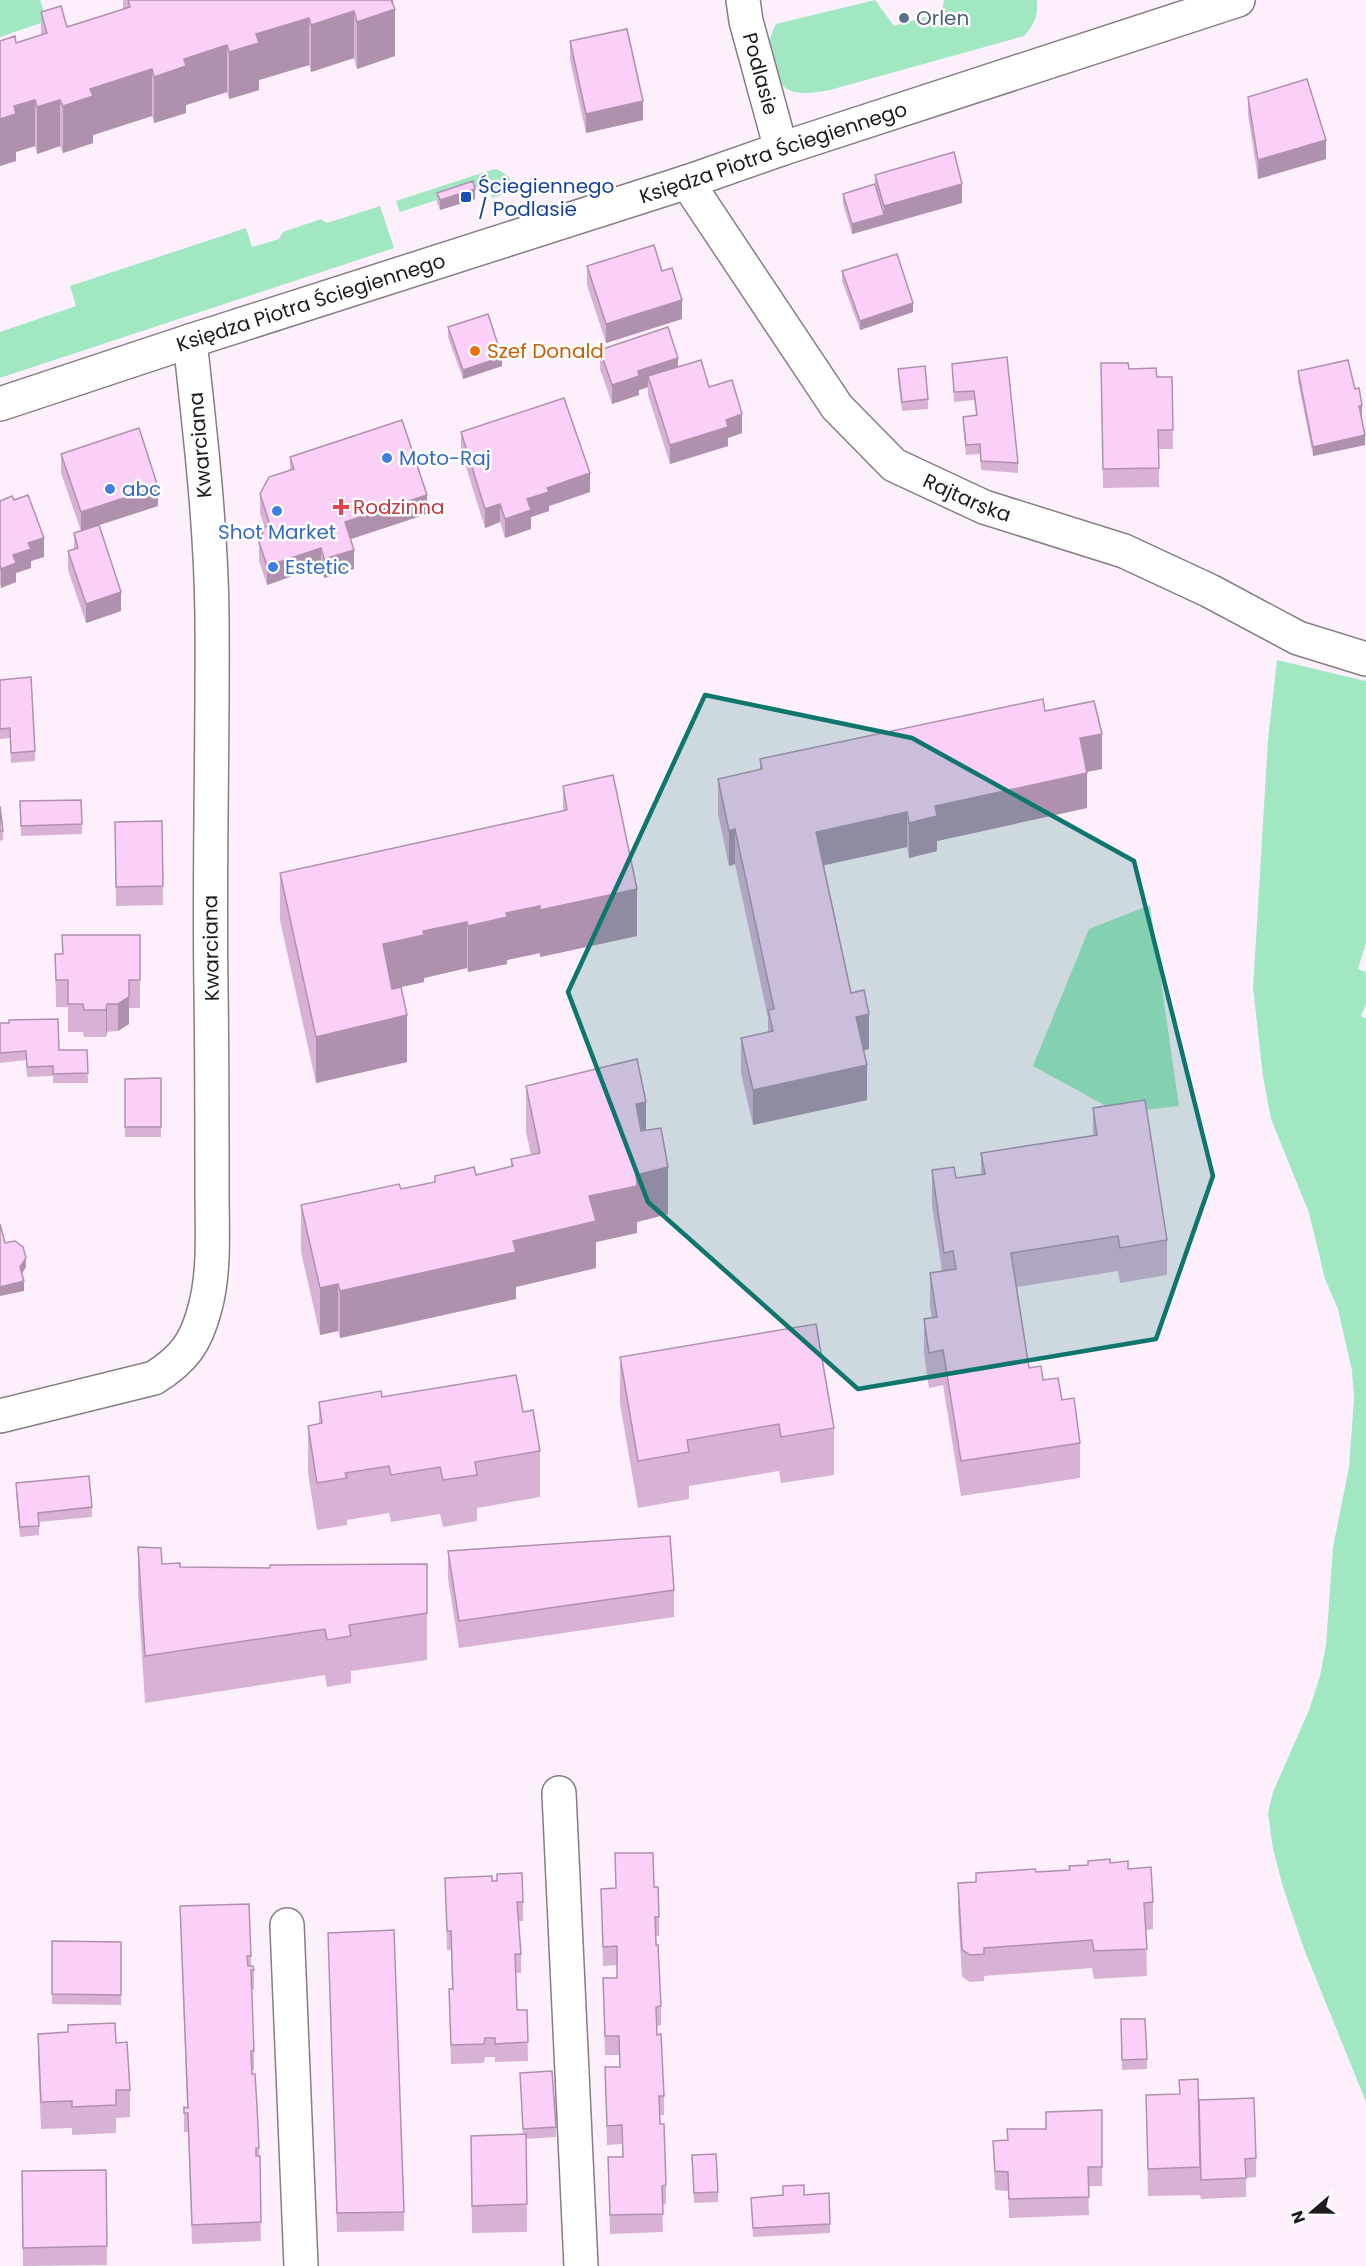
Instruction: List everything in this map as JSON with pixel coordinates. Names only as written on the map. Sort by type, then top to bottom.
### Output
[{"type":"street","name":"Podlasie","points":[[743,0],[746,21],[781,149]]},
{"type":"street","name":"Księdza Piotra Ściegiennego","points":[[0,404],[687,182],[781,149],[1238,0]]},
{"type":"street","name":"Rajtarska","points":[[687,182],[837,407],[894,465],[984,507],[1124,551],[1210,591],[1298,638],[1366,659]]},
{"type":"street","name":"Kwarciana","points":[[0,1416],[154,1378],[186,1353],[197,1334],[206,1306],[211,1269],[212,1201],[210,890],[212,614],[204,476],[190,341]]},
{"type":"street","points":[[559,1793],[581,2266]]},
{"type":"street","points":[[287,1925],[301,2266]]},
{"type":"highlighted area","points":[[705,695],[912,738],[1134,861],[1213,1176],[1156,1339],[858,1389],[648,1202],[568,992]]},
{"type":"green space","points":[[0,0],[40,0],[47,21],[0,37]]},
{"type":"green space","points":[[875,0],[894,26],[942,12],[944,0],[1037,0],[1037,11],[1031,28],[1024,36],[830,90],[800,93],[785,88],[775,73],[772,61],[770,38],[776,24]]},
{"type":"green space","points":[[494,169],[509,177],[513,191],[492,198],[487,184],[400,212],[396,201]]},
{"type":"green space","points":[[380,206],[394,248],[0,378],[0,332],[76,306],[70,286],[246,228],[252,247],[279,239],[283,232],[321,219],[327,223]]},
{"type":"green space","points":[[1277,660],[1366,681],[1366,943],[1358,969],[1366,972],[1366,1004],[1361,1016],[1366,1019],[1366,2102],[1304,1949],[1283,1887],[1273,1849],[1268,1813],[1273,1792],[1309,1710],[1320,1676],[1326,1645],[1333,1547],[1349,1467],[1354,1398],[1352,1371],[1338,1309],[1325,1279],[1309,1213],[1271,1119],[1263,1077],[1253,988],[1268,740]]},
{"type":"green space","points":[[1150,905],[1179,1106],[1119,1113],[1033,1066],[1089,929]]},
{"type":"building","points":[[128,0],[391,0],[395,9],[357,22],[354,11],[311,25],[309,18],[256,34],[259,43],[229,52],[227,45],[184,59],[186,66],[154,77],[152,69],[90,89],[93,96],[63,106],[60,100],[37,107],[35,100],[14,106],[16,114],[0,119],[0,41],[15,36],[16,43],[47,33],[41,12],[61,6],[67,27],[130,7]]},
{"type":"building","points":[[627,29],[643,101],[586,114],[570,41]]},
{"type":"building","points":[[1307,79],[1326,140],[1258,160],[1248,97]]},
{"type":"building","points":[[954,152],[962,184],[884,206],[875,175]]},
{"type":"building","points":[[473,181],[475,189],[440,200],[437,193]]},
{"type":"building","points":[[875,184],[884,215],[852,224],[843,194]]},
{"type":"building","points":[[654,245],[662,271],[672,268],[682,300],[606,324],[587,266]]},
{"type":"building","points":[[897,254],[913,303],[860,321],[842,271]]},
{"type":"building","name":"Szef Donald","points":[[488,314],[502,357],[463,370],[448,327]]},
{"type":"building","points":[[668,327],[678,358],[638,371],[639,376],[612,385],[600,350]]},
{"type":"building","points":[[1007,357],[1018,463],[981,461],[980,444],[966,445],[963,417],[977,415],[974,391],[954,392],[952,364]]},
{"type":"building","points":[[701,360],[709,387],[732,380],[742,414],[726,420],[728,427],[670,445],[648,376]]},
{"type":"building","points":[[1348,360],[1355,389],[1359,388],[1362,405],[1359,406],[1365,435],[1313,447],[1298,371]]},
{"type":"building","points":[[1101,363],[1128,363],[1129,369],[1156,368],[1157,377],[1172,377],[1173,430],[1158,430],[1159,468],[1103,469]]},
{"type":"building","points":[[925,366],[928,399],[902,402],[898,369]]},
{"type":"building","points":[[564,398],[590,473],[547,488],[549,492],[527,499],[531,510],[505,519],[500,504],[485,509],[461,432]]},
{"type":"building","points":[[402,420],[427,495],[345,522],[354,550],[324,559],[321,548],[267,566],[259,542],[265,527],[270,525],[260,494],[269,477],[294,469],[290,457]]},
{"type":"building","name":"abc","points":[[139,428],[158,487],[81,512],[61,454]]},
{"type":"building","points":[[28,495],[44,538],[28,543],[31,549],[13,555],[16,563],[1,569],[0,501],[12,496],[14,500]]},
{"type":"building","points":[[99,525],[121,592],[86,604],[68,551],[78,548],[74,533]]},
{"type":"building","points":[[31,677],[35,751],[11,753],[10,728],[0,729],[0,680]]},
{"type":"building","points":[[1043,699],[1045,711],[1094,701],[1102,734],[1080,738],[1087,773],[935,806],[937,816],[909,823],[907,812],[816,832],[851,993],[864,990],[869,1014],[856,1017],[867,1065],[753,1090],[741,1038],[773,1031],[768,1010],[774,1009],[735,829],[729,831],[718,779],[762,769],[760,759]]},
{"type":"building","points":[[613,775],[637,889],[540,910],[540,906],[506,913],[507,917],[468,926],[467,922],[423,931],[424,935],[383,944],[392,989],[401,987],[407,1015],[316,1037],[280,873],[567,810],[563,786]]},
{"type":"building","points":[[81,800],[82,824],[21,826],[20,801]]},
{"type":"building","points":[[0,806],[3,831],[0,831]]},
{"type":"building","points":[[162,821],[163,886],[116,887],[115,822]]},
{"type":"building","points":[[62,935],[140,935],[140,980],[129,980],[129,997],[118,1004],[107,1004],[106,1010],[84,1010],[83,1004],[68,1004],[68,980],[56,980],[55,954],[63,954]]},
{"type":"building","points":[[58,1019],[59,1050],[87,1050],[88,1073],[53,1074],[53,1066],[27,1067],[26,1051],[0,1053],[0,1023],[9,1023],[9,1020]]},
{"type":"building","points":[[637,1059],[646,1102],[636,1104],[641,1131],[661,1128],[668,1167],[636,1175],[637,1186],[589,1196],[596,1221],[513,1241],[516,1252],[340,1291],[338,1284],[320,1288],[301,1205],[399,1184],[401,1189],[435,1182],[435,1176],[474,1167],[476,1175],[513,1166],[511,1159],[540,1153],[526,1086]]},
{"type":"building","points":[[161,1078],[161,1127],[125,1127],[125,1079]]},
{"type":"building","points":[[1145,1100],[1167,1240],[1120,1248],[1118,1236],[1011,1253],[1029,1368],[1041,1366],[1043,1380],[1058,1378],[1062,1400],[1074,1398],[1080,1443],[961,1461],[943,1350],[929,1353],[924,1319],[937,1317],[930,1273],[956,1269],[953,1251],[944,1253],[932,1170],[954,1167],[956,1178],[985,1174],[981,1153],[1097,1135],[1093,1108]]},
{"type":"building","points":[[0,1224],[5,1243],[15,1241],[23,1247],[26,1258],[20,1267],[24,1281],[0,1287]]},
{"type":"building","points":[[816,1324],[834,1428],[781,1437],[779,1424],[687,1440],[689,1452],[638,1461],[620,1357]]},
{"type":"building","points":[[516,1375],[523,1412],[533,1410],[540,1451],[475,1462],[477,1475],[443,1480],[440,1467],[391,1475],[389,1466],[345,1473],[347,1478],[317,1483],[308,1426],[322,1423],[319,1402],[381,1391],[382,1397]]},
{"type":"building","points":[[89,1476],[92,1507],[38,1513],[39,1526],[20,1527],[16,1483]]},
{"type":"building","points":[[670,1536],[674,1590],[459,1621],[448,1551]]},
{"type":"building","points":[[138,1547],[161,1548],[162,1564],[180,1563],[180,1567],[270,1568],[270,1565],[427,1564],[427,1613],[349,1625],[351,1636],[327,1640],[325,1629],[145,1656]]},
{"type":"building","points":[[615,1853],[653,1853],[654,1887],[658,1887],[659,1917],[655,1917],[661,2006],[656,2007],[657,2035],[661,2034],[664,2096],[659,2096],[660,2124],[664,2124],[666,2185],[662,2186],[663,2214],[610,2215],[608,2157],[623,2157],[622,2125],[607,2126],[605,2067],[620,2067],[619,2036],[605,2036],[603,1978],[617,1978],[617,1946],[603,1947],[601,1889],[616,1888]]},
{"type":"building","points":[[1110,1859],[1110,1863],[1128,1861],[1128,1869],[1151,1867],[1153,1902],[1144,1903],[1147,1949],[1094,1951],[1092,1940],[984,1948],[984,1954],[970,1955],[962,1950],[958,1883],[976,1882],[976,1873],[1035,1869],[1036,1872],[1070,1870],[1069,1866],[1088,1865],[1088,1861]]},
{"type":"building","points":[[522,1873],[523,1902],[517,1902],[521,1954],[515,1954],[517,2010],[527,2010],[528,2042],[495,2044],[495,2038],[485,2038],[484,2044],[451,2045],[449,1989],[453,1989],[451,1931],[447,1931],[445,1878],[492,1876],[492,1881],[497,1881],[497,1874]]},
{"type":"building","points":[[249,1904],[251,1956],[247,1956],[248,1966],[253,1966],[254,1970],[251,1970],[254,2051],[251,2051],[252,2074],[255,2074],[259,2148],[256,2148],[256,2156],[260,2156],[261,2222],[192,2225],[188,2113],[184,2113],[184,2107],[188,2108],[180,1906]]},
{"type":"building","points":[[394,1930],[404,2212],[337,2213],[328,1933]]},
{"type":"building","points":[[52,1941],[121,1942],[121,1995],[52,1994]]},
{"type":"building","points":[[1121,2019],[1145,2019],[1147,2059],[1122,2060]]},
{"type":"building","points":[[115,2023],[116,2043],[127,2042],[130,2090],[116,2090],[116,2105],[72,2107],[72,2101],[41,2102],[38,2034],[68,2032],[68,2025]]},
{"type":"building","points":[[552,2071],[556,2127],[523,2129],[520,2073]]},
{"type":"building","points":[[1198,2079],[1200,2167],[1148,2169],[1146,2095],[1180,2094],[1179,2080]]},
{"type":"building","points":[[1254,2098],[1256,2158],[1245,2159],[1246,2178],[1201,2180],[1199,2100]]},
{"type":"building","points":[[1102,2110],[1102,2167],[1088,2167],[1089,2197],[1009,2199],[1008,2172],[995,2171],[993,2141],[1008,2140],[1007,2129],[1046,2129],[1046,2112]]},
{"type":"building","points":[[526,2134],[527,2204],[472,2206],[471,2136]]},
{"type":"building","points":[[716,2154],[718,2192],[694,2193],[692,2155]]},
{"type":"building","points":[[106,2170],[107,2246],[23,2248],[22,2171]]},
{"type":"building","points":[[804,2185],[804,2195],[829,2193],[830,2224],[753,2228],[751,2198],[783,2195],[783,2186]]},
{"type":"place","name":"Orlen","points":[[904,18]]},
{"type":"place","name":"Ściegiennego / Podlasie","points":[[466,197]]},
{"type":"place","name":"Szef Donald","points":[[475,351]]},
{"type":"place","name":"Moto-Raj","points":[[387,458]]},
{"type":"place","name":"abc","points":[[110,489]]},
{"type":"place","name":"Rodzinna","points":[[341,507]]},
{"type":"place","name":"Shot Market","points":[[277,511]]},
{"type":"place","name":"Estetic","points":[[273,567]]}]
